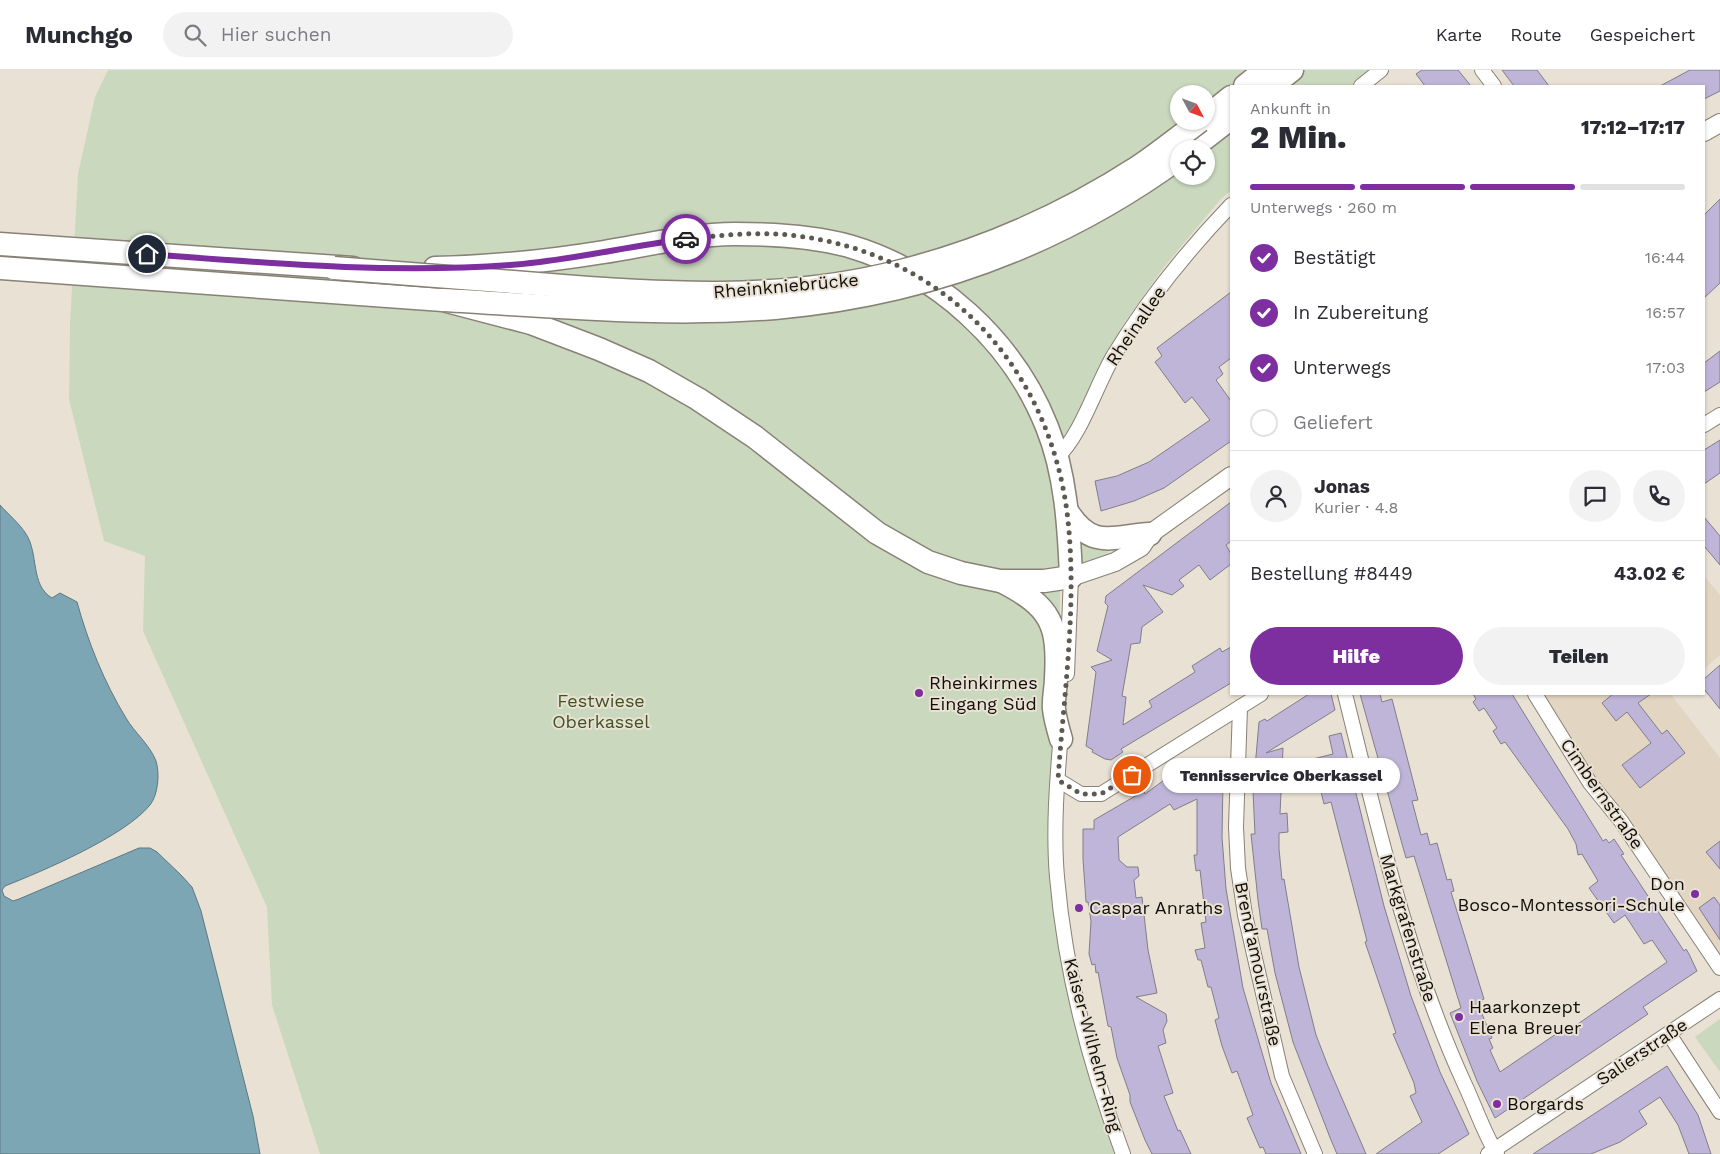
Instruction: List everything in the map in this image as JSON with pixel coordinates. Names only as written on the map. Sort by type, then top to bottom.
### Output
[{"type":"highway","points":[[1259,81],[1292,70]]},
{"type":"highway","points":[[1215,110],[1230,98]]},
{"type":"highway","points":[[1203,140],[1230,119]]},
{"type":"highway","name":"Rheinkniebrücke","points":[[334,268],[617,290],[707,293],[776,290],[840,283],[900,272],[957,254],[1017,231],[1079,202],[1130,171],[1187,130]]},
{"type":"highway","name":"Rheinkniebrücke","points":[[0,268],[443,300],[618,309],[705,311],[774,308],[843,300],[896,290],[966,270],[1025,247],[1089,216],[1147,182],[1170,165]]},
{"type":"highway","points":[[0,244],[334,268],[438,268],[511,265],[671,240],[733,234],[797,236],[848,246],[893,262],[936,289],[973,318],[1000,348],[1026,384],[1046,426],[1057,457],[1067,512],[1071,577],[1044,581],[1000,580],[961,573],[928,562],[877,533],[755,437],[698,399],[649,371],[599,349],[531,324],[443,300]]},
{"type":"highway","points":[[1067,512],[1078,527],[1097,538],[1121,539],[1150,534]]},
{"type":"highway","points":[[1000,580],[1034,600],[1048,617],[1055,631],[1057,647],[1054,709],[1061,739]]},
{"type":"street","points":[[1362,85],[1380,70]]},
{"type":"street","points":[[1482,70],[1493,85]]},
{"type":"street","points":[[1705,131],[1720,123]]},
{"type":"street","name":"Rheinallee","points":[[1057,457],[1066,450],[1101,379],[1126,335],[1172,274],[1230,207]]},
{"type":"street","points":[[1705,424],[1720,415]]},
{"type":"street","points":[[1071,577],[1115,562],[1141,547],[1150,534],[1230,477]]},
{"type":"street","name":"Kaiser-Wilhelm-Ring","points":[[1071,577],[1067,676],[1055,820],[1057,877],[1069,957],[1101,1090],[1123,1154]]},
{"type":"street","points":[[1058,780],[1081,794],[1101,794],[1259,695]]},
{"type":"street","name":"Markgrafenstraße","points":[[1345,695],[1388,869],[1411,945],[1440,1026],[1493,1153]]},
{"type":"street","name":"Cimbernstraße","points":[[1537,695],[1590,783],[1621,820],[1720,968]]},
{"type":"street","name":"Brend'amourstraße","points":[[1240,707],[1236,826],[1238,868],[1245,915],[1282,1076],[1315,1154]]},
{"type":"street","name":"Salierstraße","points":[[1493,1153],[1720,999]]},
{"type":"street","points":[[1669,1034],[1720,1112]]},
{"type":"shaded area","points":[[1705,577],[1720,595],[1720,655],[1705,668]]},
{"type":"shaded area","points":[[1538,695],[1673,695],[1720,758],[1720,968]]},
{"type":"green space","name":"Festwiese Oberkassel","points":[[108,70],[1374,70],[1353,85],[1230,85],[1230,191],[1219,201],[1164,267],[1122,326],[1050,467],[1061,514],[1059,674],[1052,879],[1122,1154],[320,1154],[272,1005],[267,907],[143,631],[145,556],[104,541],[69,399],[70,325],[78,174],[95,97]]},
{"type":"green space","points":[[1078,534],[1108,546],[1109,555],[1079,564]]},
{"type":"green space","points":[[1720,1019],[1720,1072],[1695,1037]]},
{"type":"water","points":[[0,505],[26,534],[30,542],[40,585],[45,592],[52,598],[60,593],[77,602],[86,632],[104,676],[126,718],[153,755],[156,761],[158,778],[153,801],[138,817],[122,829],[82,851],[5,886],[2,890],[4,896],[13,901],[19,899],[139,848],[150,848],[157,852],[181,875],[192,887],[201,911],[253,1116],[260,1154],[0,1154]]},
{"type":"building","points":[[1422,70],[1458,70],[1470,85],[1424,85],[1416,74]]},
{"type":"building","points":[[1502,70],[1537,70],[1548,85],[1513,85]]},
{"type":"building","points":[[1690,70],[1720,70],[1720,91],[1705,98],[1705,85],[1662,85]]},
{"type":"building","points":[[1720,199],[1720,283],[1705,297],[1705,214]]},
{"type":"building","points":[[1230,293],[1230,359],[1219,367],[1223,374],[1216,380],[1230,400],[1230,442],[1164,488],[1134,501],[1101,511],[1095,481],[1117,476],[1149,462],[1210,420],[1192,397],[1185,403],[1155,362],[1162,356],[1157,348]]},
{"type":"building","points":[[1720,351],[1720,382],[1705,391],[1705,362]]},
{"type":"building","points":[[1720,440],[1720,473],[1705,483],[1705,449]]},
{"type":"building","points":[[1230,503],[1230,542],[1226,545],[1230,552],[1230,565],[1210,580],[1199,565],[1179,580],[1184,586],[1172,595],[1143,585],[1163,612],[1142,627],[1140,643],[1131,644],[1122,696],[1126,697],[1123,725],[1152,707],[1149,701],[1195,672],[1192,666],[1220,648],[1222,652],[1230,648],[1230,684],[1121,749],[1123,752],[1111,760],[1092,752],[1093,750],[1086,746],[1096,672],[1091,667],[1112,660],[1097,651],[1108,606],[1105,603],[1106,596]]},
{"type":"building","points":[[1705,518],[1720,536],[1720,565],[1705,547]]},
{"type":"building","points":[[1720,665],[1720,709],[1705,690],[1705,678]]},
{"type":"building","points":[[1307,695],[1331,695],[1335,710],[1266,753],[1283,748],[1280,814],[1287,813],[1288,832],[1279,833],[1279,849],[1282,880],[1284,879],[1299,967],[1316,1035],[1366,1154],[1337,1154],[1293,1042],[1275,973],[1267,929],[1262,929],[1251,834],[1255,834],[1253,791],[1259,722],[1265,719],[1267,721]]},
{"type":"building","points":[[1360,695],[1380,695],[1382,702],[1392,699],[1418,800],[1412,801],[1421,835],[1427,833],[1430,845],[1437,843],[1447,880],[1451,879],[1454,891],[1451,892],[1484,999],[1477,1002],[1492,1038],[1489,1039],[1493,1048],[1490,1050],[1500,1072],[1559,1032],[1562,1035],[1667,962],[1652,940],[1644,944],[1625,915],[1614,923],[1589,888],[1598,881],[1582,854],[1578,855],[1576,844],[1568,829],[1505,742],[1501,744],[1493,731],[1497,728],[1484,708],[1479,711],[1473,702],[1476,699],[1474,695],[1513,695],[1603,841],[1606,839],[1609,843],[1614,839],[1624,854],[1621,855],[1684,951],[1686,949],[1697,971],[1643,1007],[1648,1014],[1495,1118],[1477,1081],[1450,1013],[1461,1008],[1414,856],[1406,858]]},
{"type":"building","points":[[1612,695],[1650,695],[1638,703],[1662,734],[1667,730],[1685,753],[1640,788],[1622,765],[1651,743],[1627,712],[1616,721],[1602,703]]},
{"type":"building","points":[[1341,733],[1384,906],[1411,996],[1440,1072],[1469,1134],[1438,1154],[1376,1154],[1422,1122],[1410,1096],[1416,1093],[1414,1083],[1393,1034],[1396,1033],[1365,942],[1367,941],[1331,802],[1324,804],[1313,759],[1333,754],[1329,736]]},
{"type":"building","points":[[1200,760],[1211,778],[1223,779],[1222,837],[1226,889],[1243,988],[1271,1083],[1301,1154],[1266,1154],[1263,1147],[1260,1148],[1247,1118],[1253,1115],[1237,1071],[1232,1073],[1222,1046],[1215,1020],[1219,1018],[1211,987],[1208,987],[1201,960],[1198,960],[1195,950],[1205,948],[1201,923],[1206,922],[1200,870],[1196,871],[1194,855],[1197,855],[1197,799],[1174,810],[1170,804],[1118,837],[1119,860],[1127,867],[1138,867],[1139,876],[1134,880],[1136,898],[1142,897],[1148,950],[1157,993],[1136,997],[1166,1014],[1167,1021],[1163,1030],[1166,1043],[1158,1046],[1173,1093],[1164,1096],[1178,1131],[1180,1130],[1191,1154],[1152,1154],[1130,1102],[1130,1095],[1117,1058],[1111,1027],[1108,1026],[1098,972],[1096,973],[1095,964],[1092,965],[1089,954],[1091,921],[1088,902],[1086,902],[1083,829],[1094,829],[1094,820],[1144,791],[1145,794],[1167,778],[1169,779]]},
{"type":"building","points":[[1720,841],[1720,869],[1706,852]]},
{"type":"building","points":[[1714,897],[1720,905],[1720,940],[1699,908]]},
{"type":"building","points":[[1667,1066],[1698,1115],[1711,1154],[1689,1154],[1678,1125],[1660,1097],[1639,1111],[1647,1124],[1620,1142],[1591,1154],[1533,1154]]},
{"type":"way so far","points":[[686,239],[733,234],[797,236],[848,246],[893,262],[936,289],[973,318],[1000,348],[1026,384],[1046,426],[1057,457],[1067,512],[1071,600],[1058,780],[1081,794],[1101,794],[1132,775]]},
{"type":"place","name":"Rheinkirmes Eingang Süd","points":[[919,693]]},
{"type":"place","name":"Tennisservice Oberkassel","points":[[1132,775]]},
{"type":"place","name":"Don Bosco-Montessori-Schule","points":[[1695,894]]},
{"type":"place","name":"Caspar Anraths","points":[[1079,908]]},
{"type":"place","name":"Haarkonzept Elena Breuer","points":[[1459,1017]]},
{"type":"place","name":"Borgards","points":[[1497,1104]]},
{"type":"route","points":[[147,254],[334,268],[438,268],[511,265],[686,239]]}]
